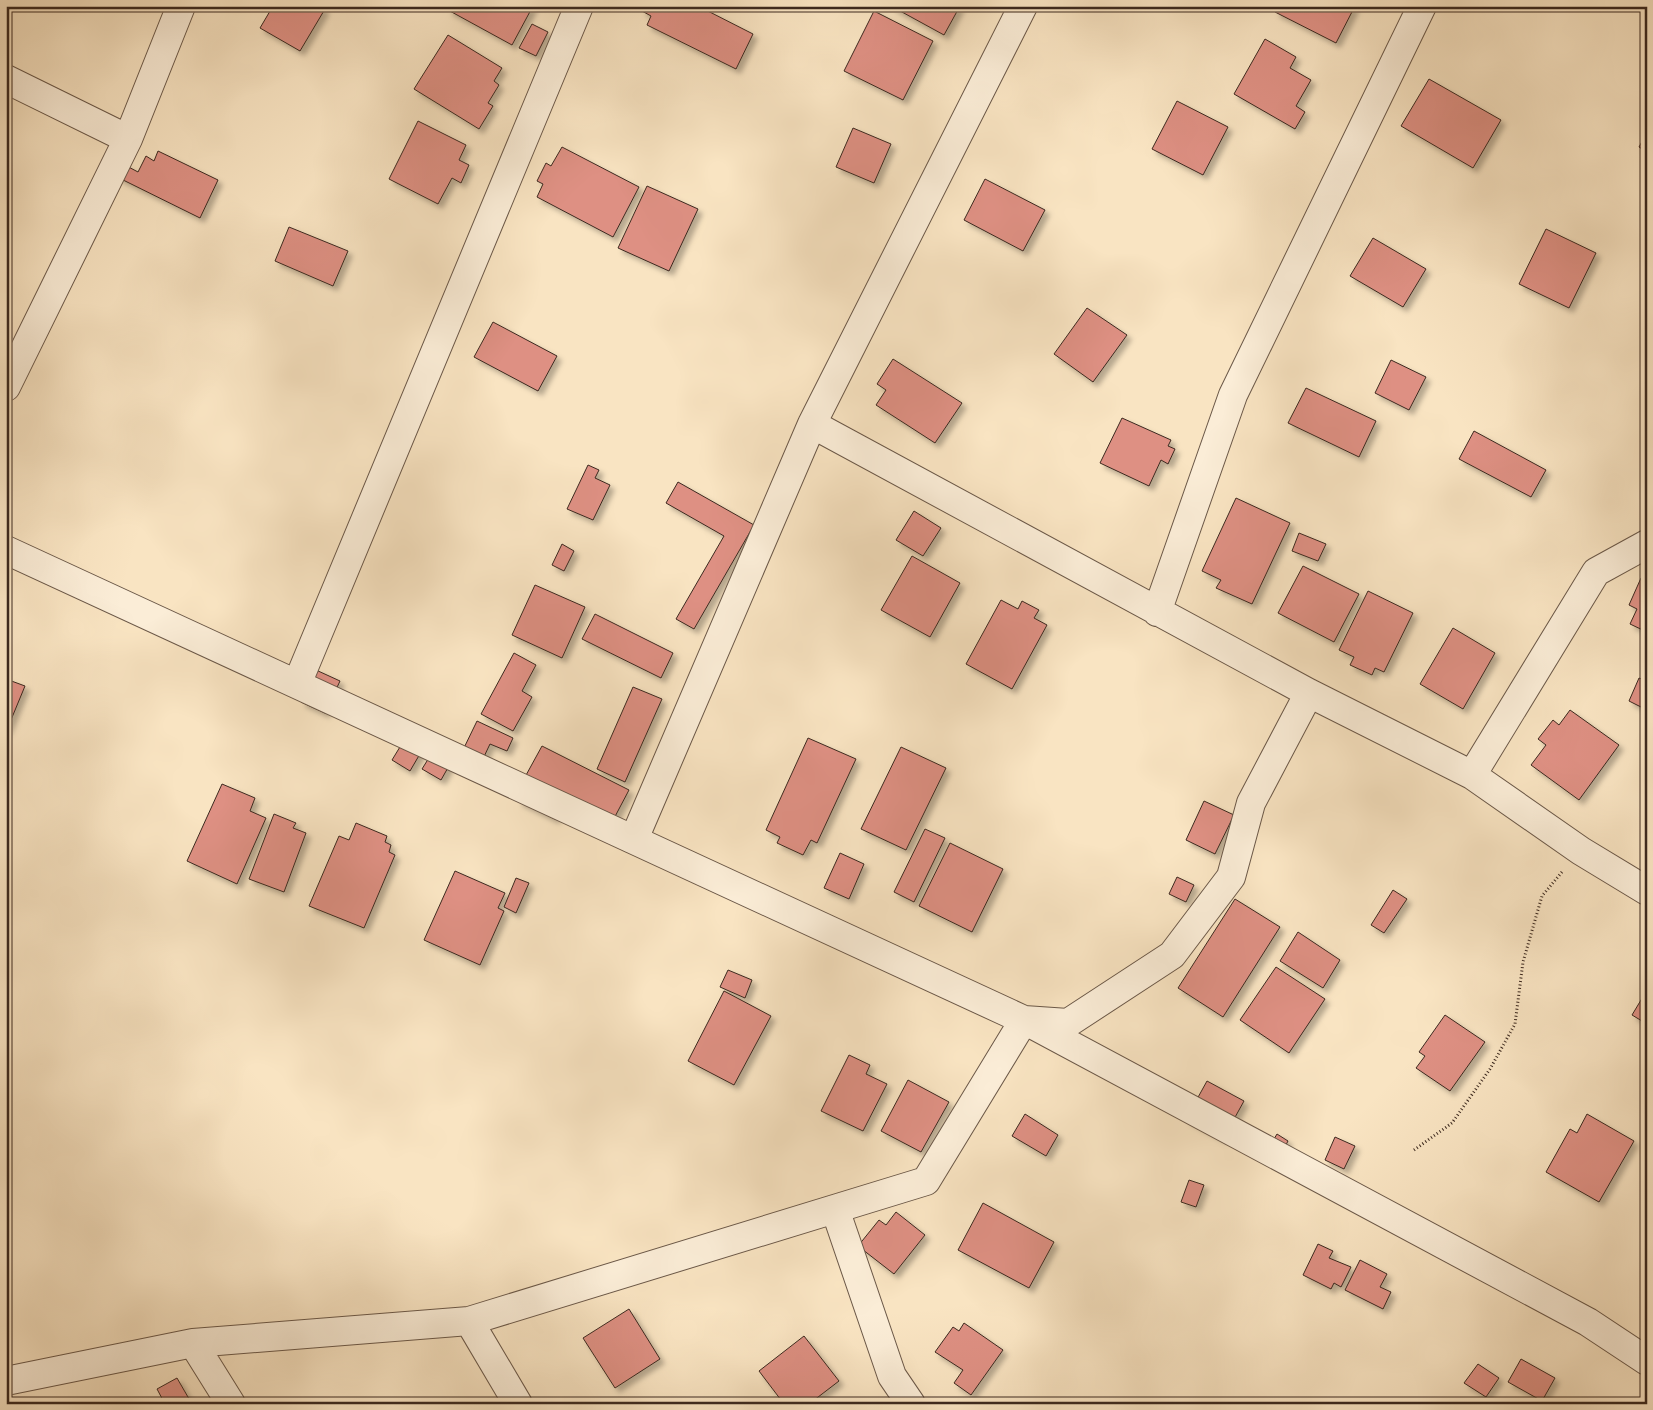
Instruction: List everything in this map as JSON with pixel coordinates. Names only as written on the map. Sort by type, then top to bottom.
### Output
[{"type":"street","points":[[6,387],[128,139],[181,6]]},
{"type":"street","points":[[297,684],[578,6]]},
{"type":"street","points":[[634,839],[812,424],[1023,6]]},
{"type":"street","points":[[1157,612],[1233,395],[1422,6]]},
{"type":"street","points":[[6,78],[128,139]]},
{"type":"street","points":[[812,424],[1309,693],[1472,775],[1581,851],[1647,891]]},
{"type":"street","points":[[1472,775],[1596,572],[1647,544]]},
{"type":"street","points":[[6,550],[1024,1020],[1588,1322],[1647,1361]]},
{"type":"street","points":[[1024,1020],[1068,1023],[1172,955],[1231,877],[1251,803],[1309,693]]},
{"type":"street","points":[[6,1382],[193,1343],[469,1321],[926,1181],[1024,1020]]},
{"type":"street","points":[[834,1210],[892,1376],[911,1404]]},
{"type":"street","points":[[469,1321],[518,1404]]},
{"type":"street","points":[[193,1343],[231,1404]]},
{"type":"path","points":[[1414,1150],[1452,1122],[1490,1069],[1515,1024],[1524,962],[1542,896],[1581,851]]},
{"type":"building","points":[[273,6],[320,6],[325,9],[300,51],[260,28]]},
{"type":"building","points":[[450,6],[533,6],[512,45],[448,10]]},
{"type":"building","points":[[644,6],[698,6],[753,34],[736,69],[647,25],[651,16],[642,11]]},
{"type":"building","points":[[891,6],[960,6],[944,35]]},
{"type":"building","points":[[1278,6],[1355,6],[1336,43],[1275,12]]},
{"type":"building","points":[[874,11],[933,41],[903,100],[844,71]]},
{"type":"building","points":[[532,24],[548,32],[536,56],[519,48]]},
{"type":"building","points":[[448,35],[502,68],[494,81],[499,85],[488,103],[493,106],[479,129],[414,89]]},
{"type":"building","points":[[1265,39],[1296,57],[1290,68],[1311,80],[1296,106],[1305,112],[1295,129],[1234,94]]},
{"type":"building","points":[[1429,79],[1501,120],[1473,168],[1401,126]]},
{"type":"building","points":[[1177,101],[1228,127],[1203,175],[1152,149]]},
{"type":"building","points":[[418,121],[466,145],[459,160],[469,165],[461,183],[452,178],[438,204],[389,179]]},
{"type":"building","points":[[853,128],[891,144],[874,183],[836,167]]},
{"type":"building","points":[[1647,132],[1647,152],[1639,147]]},
{"type":"building","points":[[562,147],[639,187],[613,237],[537,197],[543,184],[537,181],[546,163],[551,166]]},
{"type":"building","points":[[158,151],[218,180],[200,218],[117,177],[123,164],[138,172],[146,156],[154,161]]},
{"type":"building","points":[[985,179],[1045,210],[1023,251],[964,220]]},
{"type":"building","points":[[647,186],[698,209],[669,271],[618,248]]},
{"type":"building","points":[[289,227],[348,251],[333,286],[275,261]]},
{"type":"building","points":[[1546,229],[1596,253],[1569,308],[1519,284]]},
{"type":"building","points":[[1373,238],[1426,269],[1403,307],[1350,276]]},
{"type":"building","points":[[1087,308],[1127,335],[1093,382],[1054,354]]},
{"type":"building","points":[[493,322],[557,356],[538,391],[474,357]]},
{"type":"building","points":[[893,359],[962,403],[935,443],[876,405],[886,390],[877,384]]},
{"type":"building","points":[[1391,360],[1426,377],[1409,410],[1375,393]]},
{"type":"building","points":[[1306,388],[1376,421],[1359,457],[1288,423]]},
{"type":"building","points":[[1122,418],[1171,440],[1168,446],[1175,449],[1168,464],[1161,460],[1149,486],[1100,463]]},
{"type":"building","points":[[1474,431],[1546,470],[1531,497],[1459,459]]},
{"type":"building","points":[[588,465],[599,470],[595,478],[610,485],[593,520],[567,509]]},
{"type":"building","points":[[678,482],[754,525],[694,629],[676,619],[724,536],[666,503]]},
{"type":"building","points":[[1236,498],[1290,523],[1252,604],[1216,588],[1221,580],[1202,571]]},
{"type":"building","points":[[914,511],[941,528],[923,556],[896,540]]},
{"type":"building","points":[[1299,533],[1326,544],[1318,561],[1292,551]]},
{"type":"building","points":[[562,544],[574,551],[564,571],[552,565]]},
{"type":"building","points":[[912,556],[960,583],[930,637],[881,610]]},
{"type":"building","points":[[1303,566],[1359,594],[1334,642],[1278,613]]},
{"type":"building","points":[[1641,578],[1647,581],[1647,632],[1630,624],[1637,609],[1629,605]]},
{"type":"building","points":[[535,585],[585,607],[562,658],[512,635]]},
{"type":"building","points":[[1368,591],[1413,613],[1384,672],[1375,668],[1372,675],[1350,665],[1354,657],[1339,650]]},
{"type":"building","points":[[1001,600],[1018,609],[1022,601],[1039,610],[1034,618],[1047,625],[1012,689],[966,664]]},
{"type":"building","points":[[595,614],[673,653],[661,678],[582,639]]},
{"type":"building","points":[[1453,628],[1495,653],[1463,709],[1420,684]]},
{"type":"building","points":[[514,653],[536,665],[522,691],[532,697],[513,731],[481,714]]},
{"type":"building","points":[[316,670],[340,681],[325,713],[301,702]]},
{"type":"building","points":[[1639,678],[1647,681],[1647,710],[1629,701]]},
{"type":"building","points":[[6,679],[25,686],[6,732]]},
{"type":"building","points":[[633,687],[662,699],[625,782],[597,769]]},
{"type":"building","points":[[1570,710],[1619,745],[1579,800],[1531,765],[1546,745],[1538,739],[1553,720],[1559,725]]},
{"type":"building","points":[[477,721],[513,738],[507,751],[490,744],[481,763],[461,754]]},
{"type":"building","points":[[406,737],[424,747],[410,771],[392,760]]},
{"type":"building","points":[[808,738],[856,759],[817,843],[811,840],[803,855],[777,843],[780,837],[766,830]]},
{"type":"building","points":[[440,740],[458,750],[441,780],[422,769]]},
{"type":"building","points":[[542,746],[629,790],[610,826],[564,803],[555,819],[518,801],[525,777]]},
{"type":"building","points":[[901,747],[946,768],[906,850],[861,829]]},
{"type":"building","points":[[222,784],[255,798],[250,811],[266,818],[237,884],[187,861]]},
{"type":"building","points":[[1204,801],[1234,815],[1215,854],[1186,840]]},
{"type":"building","points":[[274,814],[296,823],[293,828],[306,833],[284,892],[249,879]]},
{"type":"building","points":[[356,823],[387,836],[385,842],[391,845],[389,852],[395,855],[364,928],[309,906],[339,836],[349,840]]},
{"type":"building","points":[[925,829],[945,838],[914,902],[894,892]]},
{"type":"building","points":[[950,843],[1003,869],[972,932],[919,906]]},
{"type":"building","points":[[840,853],[864,864],[849,899],[824,888]]},
{"type":"building","points":[[455,871],[505,893],[498,908],[504,911],[480,965],[424,940]]},
{"type":"building","points":[[1177,877],[1194,885],[1186,902],[1169,894]]},
{"type":"building","points":[[516,878],[529,883],[516,913],[504,907]]},
{"type":"building","points":[[1393,890],[1407,899],[1384,933],[1371,925]]},
{"type":"building","points":[[1235,899],[1280,927],[1223,1017],[1178,988]]},
{"type":"building","points":[[1298,932],[1340,960],[1323,988],[1280,961]]},
{"type":"building","points":[[1276,967],[1325,999],[1289,1053],[1240,1020]]},
{"type":"building","points":[[728,970],[752,980],[745,998],[720,987]]},
{"type":"building","points":[[1647,990],[1647,1024],[1632,1015]]},
{"type":"building","points":[[724,991],[771,1016],[734,1085],[688,1061]]},
{"type":"building","points":[[1445,1015],[1485,1042],[1450,1091],[1416,1068],[1425,1056],[1419,1052]]},
{"type":"building","points":[[849,1055],[870,1065],[866,1074],[887,1084],[863,1131],[821,1111]]},
{"type":"building","points":[[908,1080],[949,1102],[921,1152],[881,1131]]},
{"type":"building","points":[[1207,1081],[1244,1101],[1223,1139],[1186,1119]]},
{"type":"building","points":[[1025,1114],[1058,1135],[1046,1156],[1012,1136]]},
{"type":"building","points":[[1587,1114],[1634,1141],[1599,1202],[1546,1172],[1570,1129],[1577,1133]]},
{"type":"building","points":[[1277,1134],[1288,1141],[1280,1156],[1268,1149]]},
{"type":"building","points":[[1335,1137],[1355,1146],[1344,1169],[1325,1160]]},
{"type":"building","points":[[1189,1180],[1204,1185],[1196,1207],[1181,1202]]},
{"type":"building","points":[[983,1203],[1054,1242],[1029,1288],[958,1250]]},
{"type":"building","points":[[896,1212],[925,1235],[894,1274],[858,1246],[879,1220],[886,1225]]},
{"type":"building","points":[[1318,1244],[1333,1251],[1329,1258],[1351,1267],[1341,1287],[1334,1283],[1331,1289],[1303,1275]]},
{"type":"building","points":[[1360,1260],[1387,1274],[1380,1287],[1391,1292],[1383,1309],[1345,1290]]},
{"type":"building","points":[[629,1309],[660,1359],[615,1388],[583,1338]]},
{"type":"building","points":[[964,1323],[1003,1350],[971,1395],[954,1383],[963,1370],[935,1352],[953,1327],[959,1331]]},
{"type":"building","points":[[804,1336],[839,1381],[809,1404],[784,1404],[759,1371]]},
{"type":"building","points":[[1521,1359],[1555,1378],[1542,1401],[1508,1382]]},
{"type":"building","points":[[1478,1364],[1499,1378],[1486,1397],[1464,1383]]},
{"type":"building","points":[[177,1378],[192,1404],[165,1404],[157,1389]]}]
